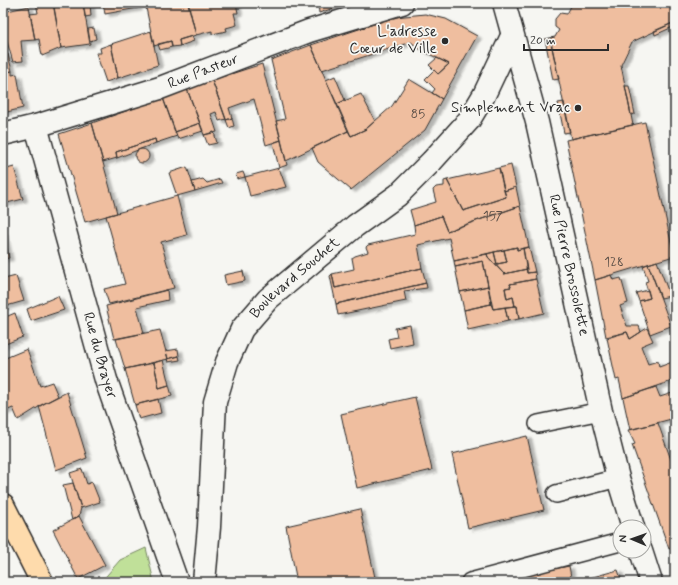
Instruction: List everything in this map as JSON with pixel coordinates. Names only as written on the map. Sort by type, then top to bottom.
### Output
[{"type":"main road","points":[[3,505],[42,582]]},
{"type":"street","name":"Rue Pasteur","points":[[3,134],[36,126],[160,88],[309,31],[402,3]]},
{"type":"street","name":"Rue Pierre Brossolette","points":[[504,3],[537,122],[601,411],[618,478],[631,519]]},
{"type":"street","name":"Boulevard Souchet","points":[[204,582],[209,528],[215,402],[227,362],[242,329],[268,299],[355,226],[398,195],[432,161],[469,120],[484,95],[512,36]]},
{"type":"street","name":"Rue du Brayer","points":[[36,126],[106,380],[177,582]]},
{"type":"street","points":[[644,559],[651,582]]},
{"type":"lane","points":[[538,424],[601,411]]},
{"type":"lane","points":[[556,494],[618,478]]},
{"type":"lane","points":[[470,582],[612,544]]},
{"type":"green space","points":[[146,548],[154,582],[101,582],[120,560]]},
{"type":"building","points":[[36,3],[53,3],[61,48],[42,56],[39,39],[35,40],[30,14],[38,13]]},
{"type":"building","points":[[83,3],[90,3],[91,16],[85,17]]},
{"type":"building","points":[[83,3],[90,44],[61,48],[54,7]]},
{"type":"building","points":[[103,3],[137,3],[138,8],[105,14]]},
{"type":"building","points":[[145,3],[188,3],[196,35],[179,40],[180,46],[172,47],[171,41],[154,46]]},
{"type":"building","points":[[188,3],[236,3],[238,13],[234,13],[237,25],[226,28],[227,31],[212,34],[212,31],[196,35]]},
{"type":"building","points":[[318,3],[349,3],[319,13]]},
{"type":"building","points":[[570,3],[675,3],[675,22],[632,42],[621,65],[633,125],[571,139],[550,38],[555,37],[559,30],[555,27],[555,19],[560,13],[567,14],[571,6]]},
{"type":"building","points":[[29,6],[35,40],[21,41],[23,61],[13,62],[5,35],[3,35],[3,12]]},
{"type":"building","points":[[425,14],[446,19],[477,36],[442,99],[432,93],[435,89],[425,79],[434,70],[438,74],[449,64],[421,50],[411,42],[322,70],[311,45],[395,17]]},
{"type":"building","points":[[675,22],[675,26],[655,35],[654,31]]},
{"type":"building","points":[[94,28],[96,39],[90,41],[88,29]]},
{"type":"building","points":[[151,31],[158,65],[118,78],[111,44]]},
{"type":"building","points":[[192,36],[194,41],[180,46],[179,40]]},
{"type":"building","points":[[550,38],[559,79],[553,80],[545,39]]},
{"type":"building","points":[[171,41],[172,47],[160,50],[158,44]]},
{"type":"building","points":[[111,44],[118,78],[106,82],[96,53],[101,53],[100,48]]},
{"type":"building","points":[[311,45],[348,131],[286,161],[276,121],[285,119],[271,60]]},
{"type":"building","points":[[8,54],[12,71],[3,73],[3,55]]},
{"type":"building","points":[[437,58],[449,64],[438,74],[429,65]]},
{"type":"building","points":[[262,64],[281,140],[266,145],[254,99],[229,108],[232,118],[226,120],[212,80]]},
{"type":"building","points":[[12,71],[12,75],[17,74],[23,108],[3,113],[3,73]]},
{"type":"building","points":[[335,76],[345,100],[337,104],[326,80]]},
{"type":"building","points":[[409,79],[442,99],[425,130],[351,190],[318,162],[312,148],[348,131],[351,136],[366,129],[392,106]]},
{"type":"building","points":[[212,80],[226,119],[219,121],[216,112],[211,114],[217,132],[204,135],[187,89]]},
{"type":"building","points":[[625,86],[629,86],[635,114],[631,115]]},
{"type":"building","points":[[187,89],[200,123],[175,132],[163,98]]},
{"type":"building","points":[[361,94],[375,121],[366,129],[351,136],[337,104]]},
{"type":"building","points":[[163,98],[177,136],[156,143],[155,139],[116,152],[117,158],[103,162],[92,123]]},
{"type":"building","points":[[564,102],[570,132],[564,133],[558,103]]},
{"type":"building","points":[[232,118],[234,126],[229,128],[226,120]]},
{"type":"building","points":[[645,122],[674,256],[595,280],[566,140]]},
{"type":"building","points":[[92,123],[117,213],[85,222],[59,134]]},
{"type":"building","points":[[200,123],[203,131],[178,139],[175,132]]},
{"type":"building","points":[[214,132],[217,143],[208,145],[204,135]]},
{"type":"building","points":[[155,139],[156,143],[117,158],[116,152]]},
{"type":"building","points":[[281,140],[287,165],[279,168],[273,143]]},
{"type":"building","points":[[142,149],[147,151],[149,156],[147,161],[142,163],[137,161],[135,156],[137,151]]},
{"type":"building","points":[[511,165],[516,187],[504,191],[499,168]]},
{"type":"building","points":[[14,167],[23,199],[3,204],[3,170]]},
{"type":"building","points":[[187,167],[195,191],[177,196],[169,173]]},
{"type":"building","points":[[279,168],[286,187],[250,196],[245,177]]},
{"type":"building","points":[[499,168],[506,197],[463,211],[447,180]]},
{"type":"building","points":[[243,172],[245,177],[237,179],[236,174]]},
{"type":"building","points":[[203,179],[207,183],[220,179],[222,183],[195,191],[192,182]]},
{"type":"building","points":[[447,180],[463,211],[506,197],[504,191],[516,187],[520,206],[447,231],[441,216],[414,225],[410,210],[436,202],[433,190],[436,187],[444,186],[444,181]]},
{"type":"building","points":[[177,196],[187,235],[161,242],[174,288],[109,304],[104,289],[125,284],[106,216]]},
{"type":"building","points":[[520,206],[529,247],[517,250],[517,247],[454,261],[449,238],[418,245],[422,268],[335,288],[332,274],[354,269],[352,258],[368,252],[366,247],[368,245],[415,234],[414,225],[441,216],[447,231]]},
{"type":"building","points":[[3,232],[9,258],[3,259]]},
{"type":"building","points":[[517,247],[517,250],[523,248],[527,269],[504,274],[487,254],[494,252],[497,264],[507,262],[504,250]]},
{"type":"building","points":[[529,247],[535,272],[527,273],[523,248]]},
{"type":"building","points":[[504,250],[507,262],[497,264],[494,252]]},
{"type":"building","points":[[487,254],[504,274],[527,269],[527,273],[535,272],[536,279],[510,284],[511,287],[505,288],[507,299],[513,297],[515,306],[493,309],[483,261],[455,267],[454,261]]},
{"type":"building","points":[[483,261],[488,286],[460,292],[455,267]]},
{"type":"building","points":[[657,261],[670,296],[661,298],[648,264]]},
{"type":"building","points":[[648,264],[671,326],[650,334],[639,301],[650,298],[645,282],[648,281],[643,266]]},
{"type":"building","points":[[422,268],[426,283],[336,304],[330,276],[332,274],[335,288]]},
{"type":"building","points":[[243,271],[245,281],[226,285],[224,275]]},
{"type":"building","points":[[611,275],[613,280],[621,278],[628,303],[620,306],[627,326],[639,326],[641,332],[630,339],[627,332],[606,337],[595,280]]},
{"type":"building","points":[[3,276],[4,279],[16,276],[24,301],[3,307]]},
{"type":"building","points":[[536,279],[544,313],[519,319],[517,306],[515,306],[513,297],[507,299],[505,288],[511,287],[510,284]]},
{"type":"building","points":[[426,283],[427,288],[404,291],[406,301],[338,315],[336,304]]},
{"type":"building","points":[[488,286],[491,304],[464,310],[460,292]]},
{"type":"building","points":[[167,290],[168,300],[137,307],[144,333],[114,339],[106,306]]},
{"type":"building","points":[[648,290],[650,298],[639,301],[636,293]]},
{"type":"building","points":[[58,296],[64,310],[31,321],[27,309]]},
{"type":"building","points":[[491,304],[493,309],[505,307],[508,321],[468,330],[464,310]]},
{"type":"building","points":[[517,306],[519,319],[508,321],[505,307]]},
{"type":"building","points":[[15,313],[23,337],[3,345],[3,318]]},
{"type":"building","points":[[410,325],[413,343],[390,348],[388,339],[397,337],[395,328]]},
{"type":"building","points":[[647,328],[653,341],[641,346],[648,364],[658,361],[659,367],[675,361],[675,380],[623,398],[619,379],[616,380],[607,338],[627,332],[630,339]]},
{"type":"building","points":[[160,330],[168,359],[125,369],[116,339]]},
{"type":"building","points":[[27,349],[40,386],[52,382],[58,396],[18,420],[13,408],[3,412],[3,359]]},
{"type":"building","points":[[178,349],[179,356],[168,359],[166,351]]},
{"type":"building","points":[[179,356],[180,360],[168,362],[167,359]]},
{"type":"building","points":[[163,360],[169,385],[159,388],[154,363]]},
{"type":"building","points":[[154,363],[159,388],[169,385],[172,396],[135,405],[125,369]]},
{"type":"building","points":[[656,387],[660,397],[675,392],[675,418],[630,430],[623,398]]},
{"type":"building","points":[[67,392],[87,458],[56,470],[39,406]]},
{"type":"building","points":[[415,397],[432,470],[357,488],[341,414]]},
{"type":"building","points":[[158,399],[161,413],[139,419],[135,405]]},
{"type":"building","points":[[658,423],[675,471],[675,547],[669,549],[632,445],[635,444],[628,430]]},
{"type":"building","points":[[527,436],[544,510],[468,528],[452,454]]},
{"type":"building","points":[[82,469],[87,484],[92,482],[100,502],[81,508],[70,473]]},
{"type":"building","points":[[73,483],[81,508],[79,516],[72,520],[63,485]]},
{"type":"building","points":[[360,509],[376,582],[297,582],[286,526]]},
{"type":"building","points":[[79,516],[105,565],[78,579],[53,530]]},
{"type":"building","points":[[569,566],[572,582],[497,582],[497,580]]},
{"type":"building","points":[[618,570],[622,582],[575,582]]},
{"type":"place","name":"L'adresse Cœur de Ville","points":[[445,41]]},
{"type":"place","name":"Simplement Vrac","points":[[578,108]]}]
